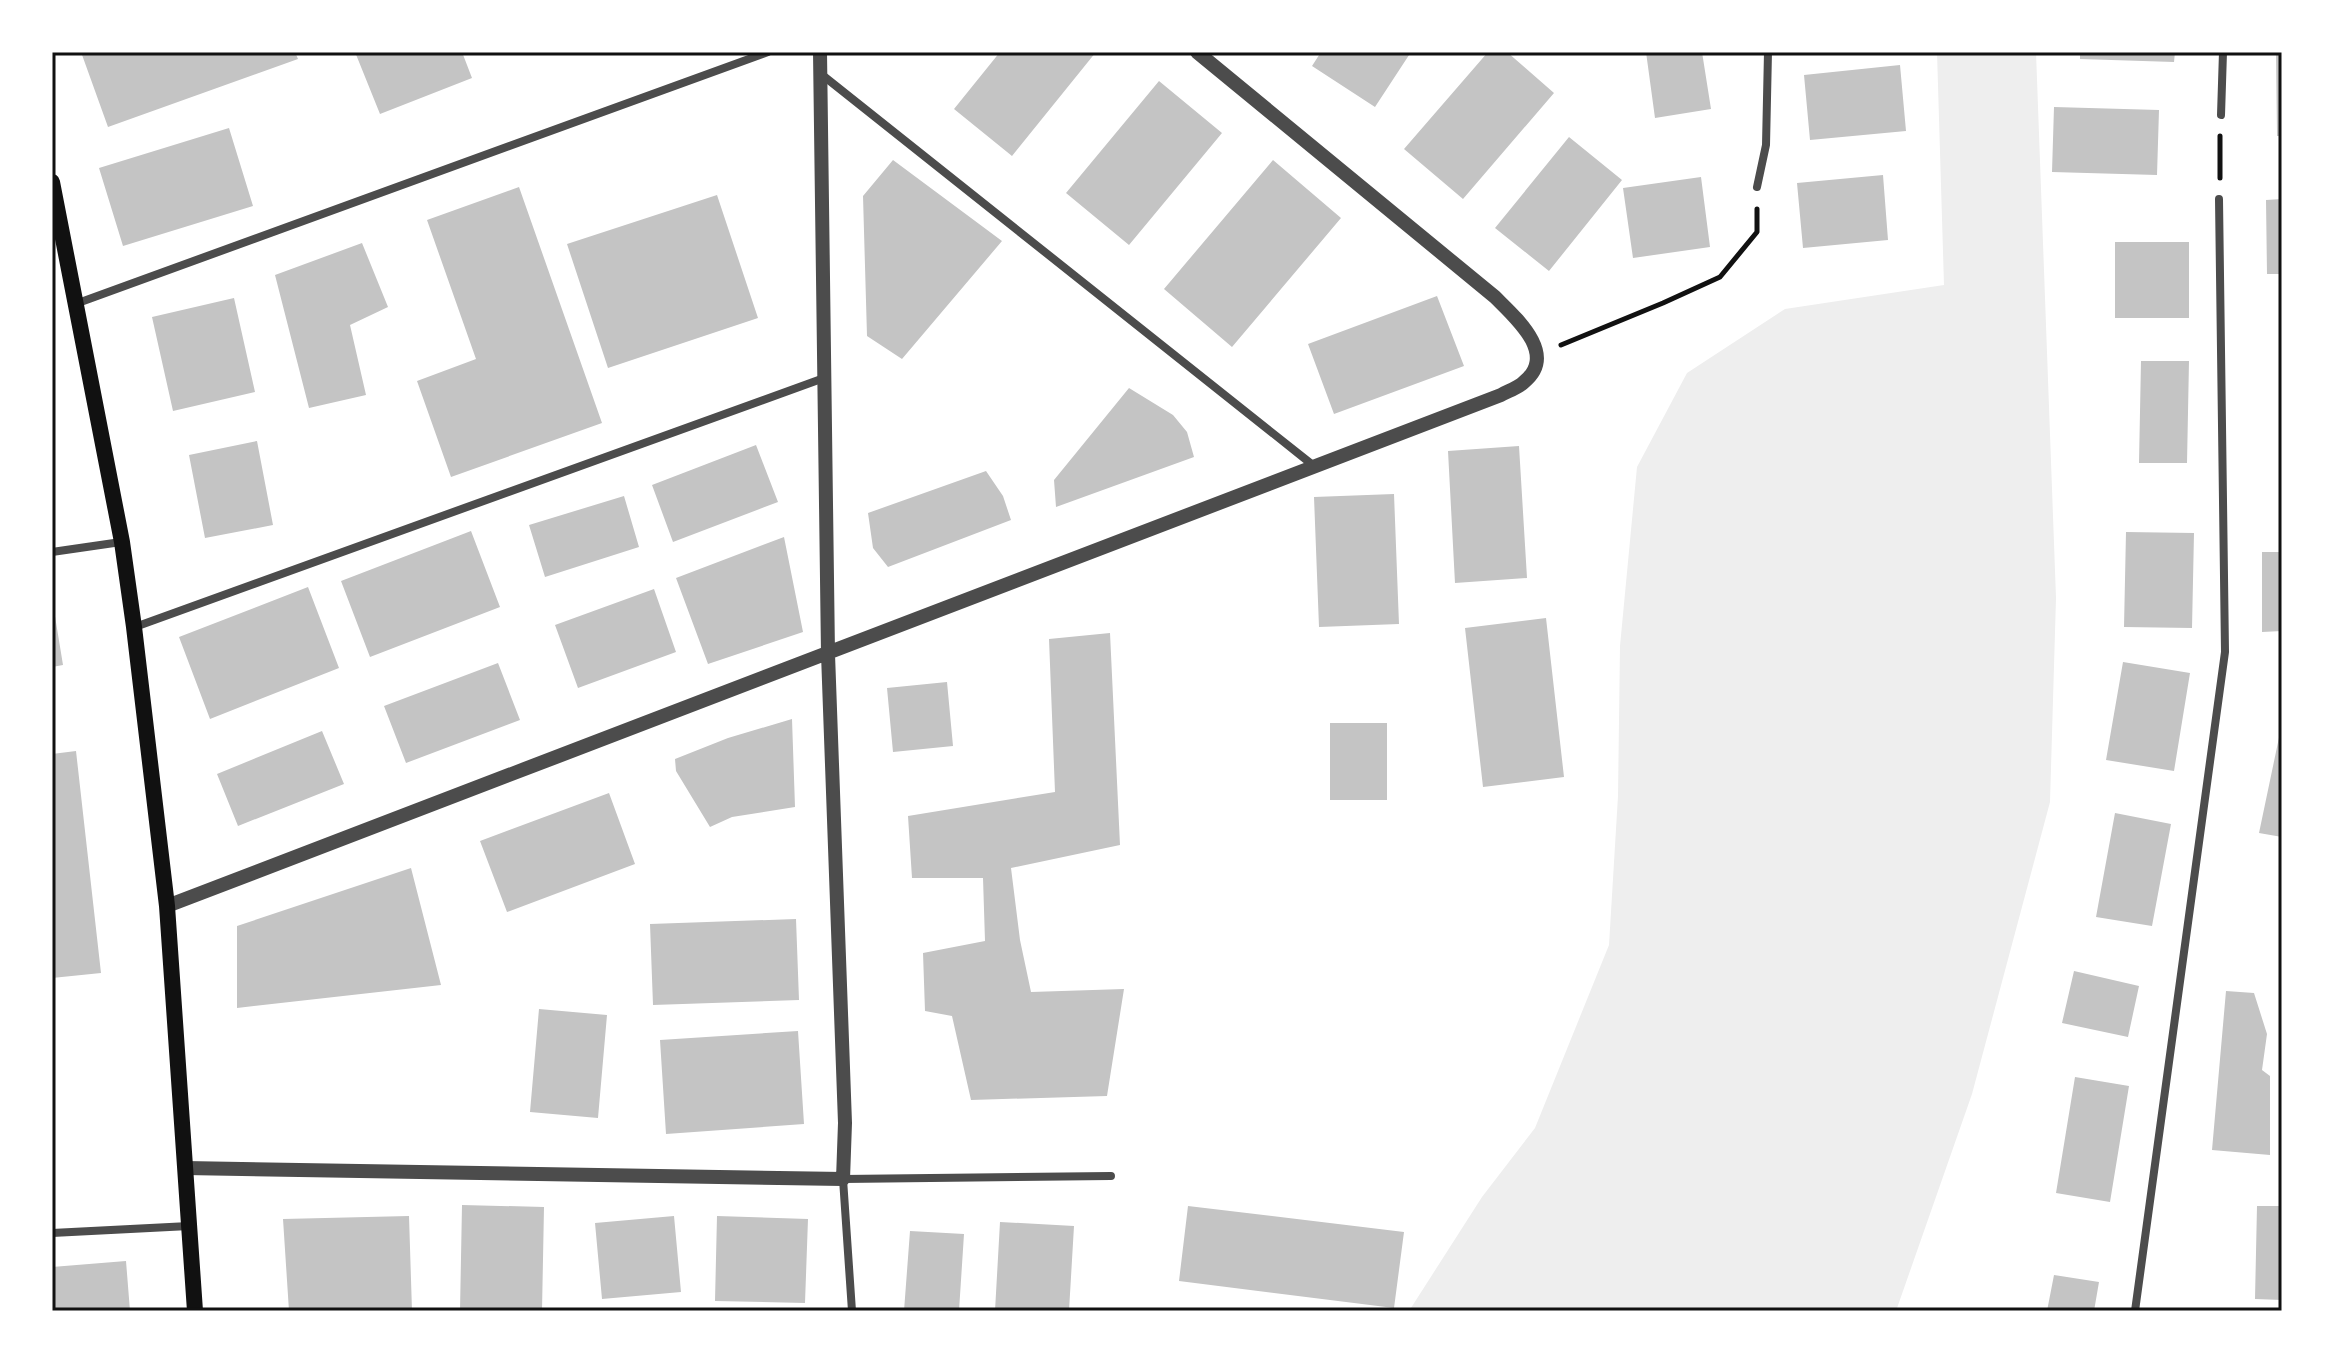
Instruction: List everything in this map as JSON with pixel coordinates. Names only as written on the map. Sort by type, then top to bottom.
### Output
[{"type":"main road","points":[[52,182],[78,303],[122,542],[134,627],[167,906],[195,1311]]},
{"type":"street","points":[[78,303],[768,52]]},
{"type":"street","points":[[820,52],[828,654],[845,1107],[843,1179],[852,1311]]},
{"type":"street","points":[[167,906],[1501,395],[1524,382],[1535,368],[1537,354],[1522,324],[1495,297],[1197,52]]},
{"type":"street","points":[[1757,187],[1766,145],[1768,52]]},
{"type":"street","points":[[2221,115],[2223,52]]},
{"type":"street","points":[[820,73],[1314,466]]},
{"type":"street","points":[[2135,1311],[2223,679],[2226,622],[2219,199]]},
{"type":"street","points":[[134,627],[824,378]]},
{"type":"street","points":[[52,552],[122,542]]},
{"type":"street","points":[[185,1168],[843,1179],[1111,1176]]},
{"type":"street","points":[[52,1233],[189,1226]]},
{"type":"path","points":[[2219,199],[2221,115]]},
{"type":"path","points":[[1537,354],[1720,277],[1757,232],[1757,187]]},
{"type":"shaded area","points":[[1937,52],[2036,52],[2056,598],[2050,802],[1972,1094],[1896,1311],[1409,1311],[1482,1197],[1535,1128],[1609,945],[1618,796],[1620,646],[1637,467],[1687,373],[1785,309],[1944,285]]},
{"type":"building","points":[[81,52],[295,52],[298,59],[108,127]]},
{"type":"building","points":[[355,52],[462,52],[472,78],[380,114]]},
{"type":"building","points":[[1000,52],[1096,52],[1012,156],[954,109]]},
{"type":"building","points":[[1321,52],[1411,52],[1375,107],[1312,66]]},
{"type":"building","points":[[1488,52],[1507,52],[1554,93],[1463,199],[1404,149]]},
{"type":"building","points":[[1646,52],[1702,52],[1711,109],[1655,118]]},
{"type":"building","points":[[2080,52],[2175,52],[2174,62],[2080,59]]},
{"type":"building","points":[[2276,52],[2282,52],[2282,136],[2277,136]]},
{"type":"building","points":[[1900,65],[1906,131],[1810,140],[1804,75]]},
{"type":"building","points":[[1159,81],[1222,133],[1129,245],[1066,193]]},
{"type":"building","points":[[2054,107],[2159,110],[2157,175],[2052,172]]},
{"type":"building","points":[[229,128],[253,206],[123,246],[99,168]]},
{"type":"building","points":[[1569,137],[1622,180],[1549,271],[1495,228]]},
{"type":"building","points":[[893,160],[1002,241],[902,359],[867,336],[863,196]]},
{"type":"building","points":[[1273,160],[1341,218],[1232,347],[1164,289]]},
{"type":"building","points":[[1883,175],[1888,240],[1803,248],[1797,183]]},
{"type":"building","points":[[1701,177],[1710,247],[1633,258],[1623,188]]},
{"type":"building","points":[[519,187],[602,423],[451,477],[417,381],[476,359],[427,220]]},
{"type":"building","points":[[717,195],[758,318],[608,368],[567,244]]},
{"type":"building","points":[[2282,199],[2282,274],[2267,274],[2266,200]]},
{"type":"building","points":[[2115,242],[2189,242],[2189,318],[2115,318]]},
{"type":"building","points":[[362,243],[388,307],[350,325],[366,395],[309,408],[275,275]]},
{"type":"building","points":[[1437,296],[1464,366],[1334,414],[1308,344]]},
{"type":"building","points":[[234,298],[255,392],[173,411],[152,317]]},
{"type":"building","points":[[2141,361],[2189,361],[2187,463],[2139,463]]},
{"type":"building","points":[[1129,388],[1173,415],[1187,432],[1194,457],[1056,507],[1054,480]]},
{"type":"building","points":[[257,441],[273,525],[205,538],[189,455]]},
{"type":"building","points":[[756,445],[778,502],[673,542],[652,485]]},
{"type":"building","points":[[1519,446],[1527,578],[1455,583],[1448,451]]},
{"type":"building","points":[[986,471],[1003,496],[1011,520],[888,567],[873,548],[868,513]]},
{"type":"building","points":[[1394,494],[1399,624],[1319,627],[1314,497]]},
{"type":"building","points":[[624,496],[639,547],[545,577],[529,525]]},
{"type":"building","points":[[471,531],[500,607],[370,657],[341,581]]},
{"type":"building","points":[[2126,532],[2194,533],[2192,628],[2124,627]]},
{"type":"building","points":[[784,537],[803,632],[708,664],[676,578]]},
{"type":"building","points":[[2262,552],[2282,552],[2282,631],[2262,632]]},
{"type":"building","points":[[308,587],[339,668],[210,719],[179,637]]},
{"type":"building","points":[[654,589],[676,652],[578,688],[555,625]]},
{"type":"building","points":[[52,598],[63,665],[52,667]]},
{"type":"building","points":[[1546,618],[1564,777],[1483,787],[1465,628]]},
{"type":"building","points":[[1110,633],[1120,845],[1011,868],[1020,940],[1031,992],[1124,989],[1107,1096],[971,1100],[952,1016],[925,1011],[923,953],[985,941],[983,878],[912,878],[908,816],[1055,792],[1049,639]]},
{"type":"building","points":[[2123,662],[2190,673],[2174,771],[2106,760]]},
{"type":"building","points":[[498,663],[520,720],[406,763],[384,706]]},
{"type":"building","points":[[947,682],[953,746],[893,752],[887,688]]},
{"type":"building","points":[[792,719],[795,807],[732,817],[710,827],[676,771],[675,759],[728,738]]},
{"type":"building","points":[[1330,723],[1387,723],[1387,800],[1330,800]]},
{"type":"building","points":[[2282,728],[2282,837],[2259,833]]},
{"type":"building","points":[[322,731],[344,784],[238,826],[217,774]]},
{"type":"building","points":[[76,751],[101,973],[52,978],[52,754]]},
{"type":"building","points":[[609,793],[635,864],[507,912],[480,841]]},
{"type":"building","points":[[2115,813],[2171,824],[2152,926],[2096,917]]},
{"type":"building","points":[[411,868],[441,985],[237,1008],[237,926]]},
{"type":"building","points":[[796,919],[799,1000],[653,1005],[650,924]]},
{"type":"building","points":[[2074,971],[2139,986],[2128,1037],[2062,1023]]},
{"type":"building","points":[[2226,991],[2254,993],[2267,1034],[2262,1070],[2270,1076],[2270,1155],[2212,1150]]},
{"type":"building","points":[[539,1009],[607,1015],[598,1118],[530,1112]]},
{"type":"building","points":[[798,1031],[804,1124],[666,1134],[660,1040]]},
{"type":"building","points":[[2075,1077],[2129,1086],[2110,1202],[2056,1193]]},
{"type":"building","points":[[462,1205],[544,1207],[542,1311],[460,1311]]},
{"type":"building","points":[[1188,1206],[1404,1232],[1394,1308],[1179,1281]]},
{"type":"building","points":[[2257,1206],[2282,1206],[2282,1300],[2255,1299]]},
{"type":"building","points":[[409,1216],[412,1311],[289,1311],[283,1219]]},
{"type":"building","points":[[674,1216],[681,1292],[602,1299],[595,1223]]},
{"type":"building","points":[[717,1216],[808,1219],[805,1303],[715,1301]]},
{"type":"building","points":[[1000,1222],[1074,1226],[1069,1311],[995,1311]]},
{"type":"building","points":[[910,1231],[964,1234],[959,1311],[904,1311]]},
{"type":"building","points":[[126,1261],[130,1311],[52,1311],[52,1267]]},
{"type":"building","points":[[2054,1275],[2099,1282],[2094,1311],[2047,1311]]}]
